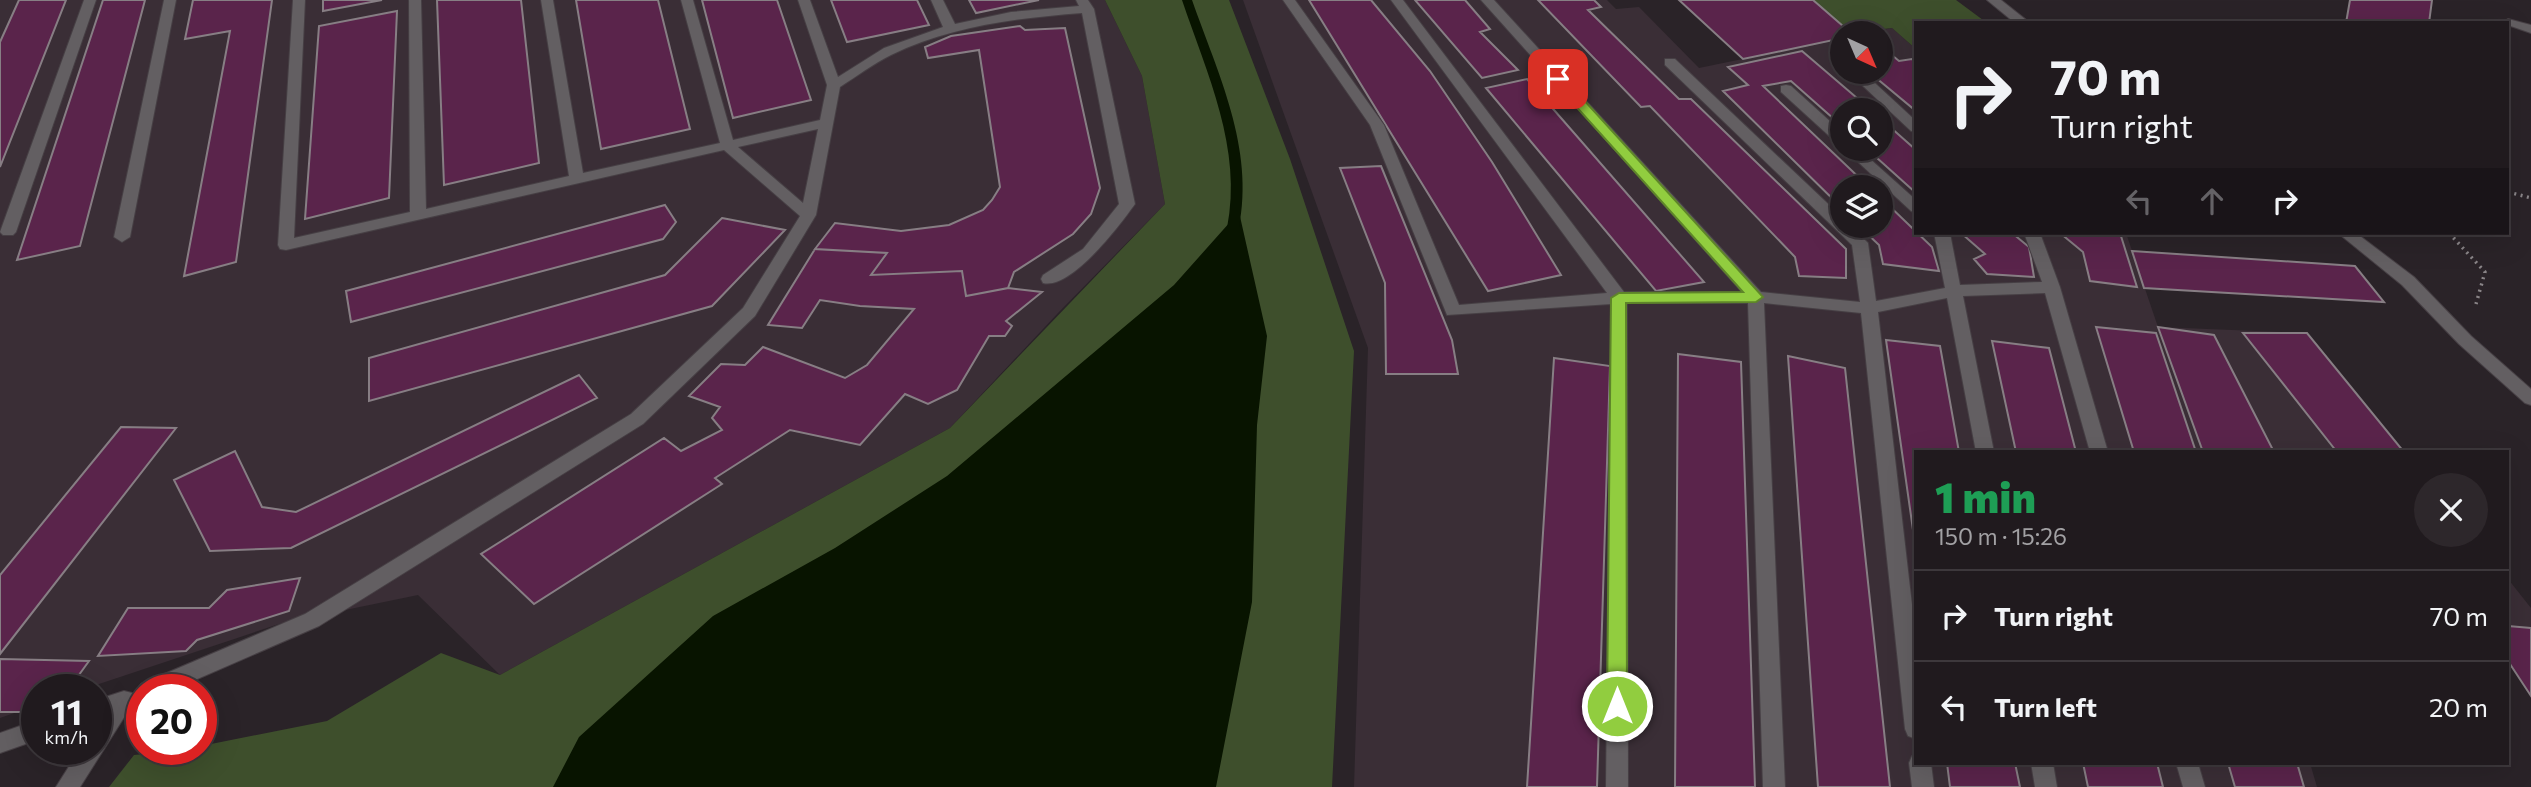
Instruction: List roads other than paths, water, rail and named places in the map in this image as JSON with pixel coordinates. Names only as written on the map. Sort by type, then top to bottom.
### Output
[{"type":"street","points":[[8,232],[90,0]]},
{"type":"street","points":[[122,237],[170,0]]},
{"type":"street","points":[[299,0],[286,245],[826,123]]},
{"type":"street","points":[[415,0],[418,215]]},
{"type":"street","points":[[547,0],[577,179]]},
{"type":"street","points":[[687,0],[728,146],[808,215]]},
{"type":"street","points":[[185,674],[312,620],[638,419],[749,312],[808,215],[834,85],[804,0]]},
{"type":"street","points":[[937,0],[950,27]]},
{"type":"street","points":[[1289,0],[1377,125],[1453,311],[1619,298],[1756,297],[1869,309],[1955,291],[2052,287]]},
{"type":"street","points":[[1397,0],[1619,298],[1617,787]]},
{"type":"street","points":[[1487,0],[1756,297],[1774,787]]},
{"type":"street","points":[[1993,0],[2021,21]]},
{"type":"street","points":[[834,85],[887,51],[950,27],[1018,13],[1085,5],[1128,204],[1089,253],[1049,279]]},
{"type":"street","points":[[2509,24],[2531,29]]},
{"type":"street","points":[[1670,62],[1860,243],[1914,711]]},
{"type":"street","points":[[1867,84],[1914,126]]},
{"type":"street","points":[[1786,89],[1830,129]]},
{"type":"street","points":[[1864,161],[1914,206]]},
{"type":"street","points":[[1942,235],[1984,450]]},
{"type":"street","points":[[2033,235],[2052,287],[2098,450]]},
{"type":"street","points":[[2349,235],[2408,281],[2465,340],[2531,399]]},
{"type":"street","points":[[112,722],[126,705]]},
{"type":"street","points":[[0,743],[21,736]]},
{"type":"street","points":[[67,787],[81,765]]},
{"type":"street","points":[[1920,765],[1923,787]]},
{"type":"street","points":[[2042,765],[2046,787]]},
{"type":"street","points":[[2188,765],[2194,787]]},
{"type":"waterway","points":[[1187,0],[1217,83],[1234,144],[1238,202],[1233,228]]}]
